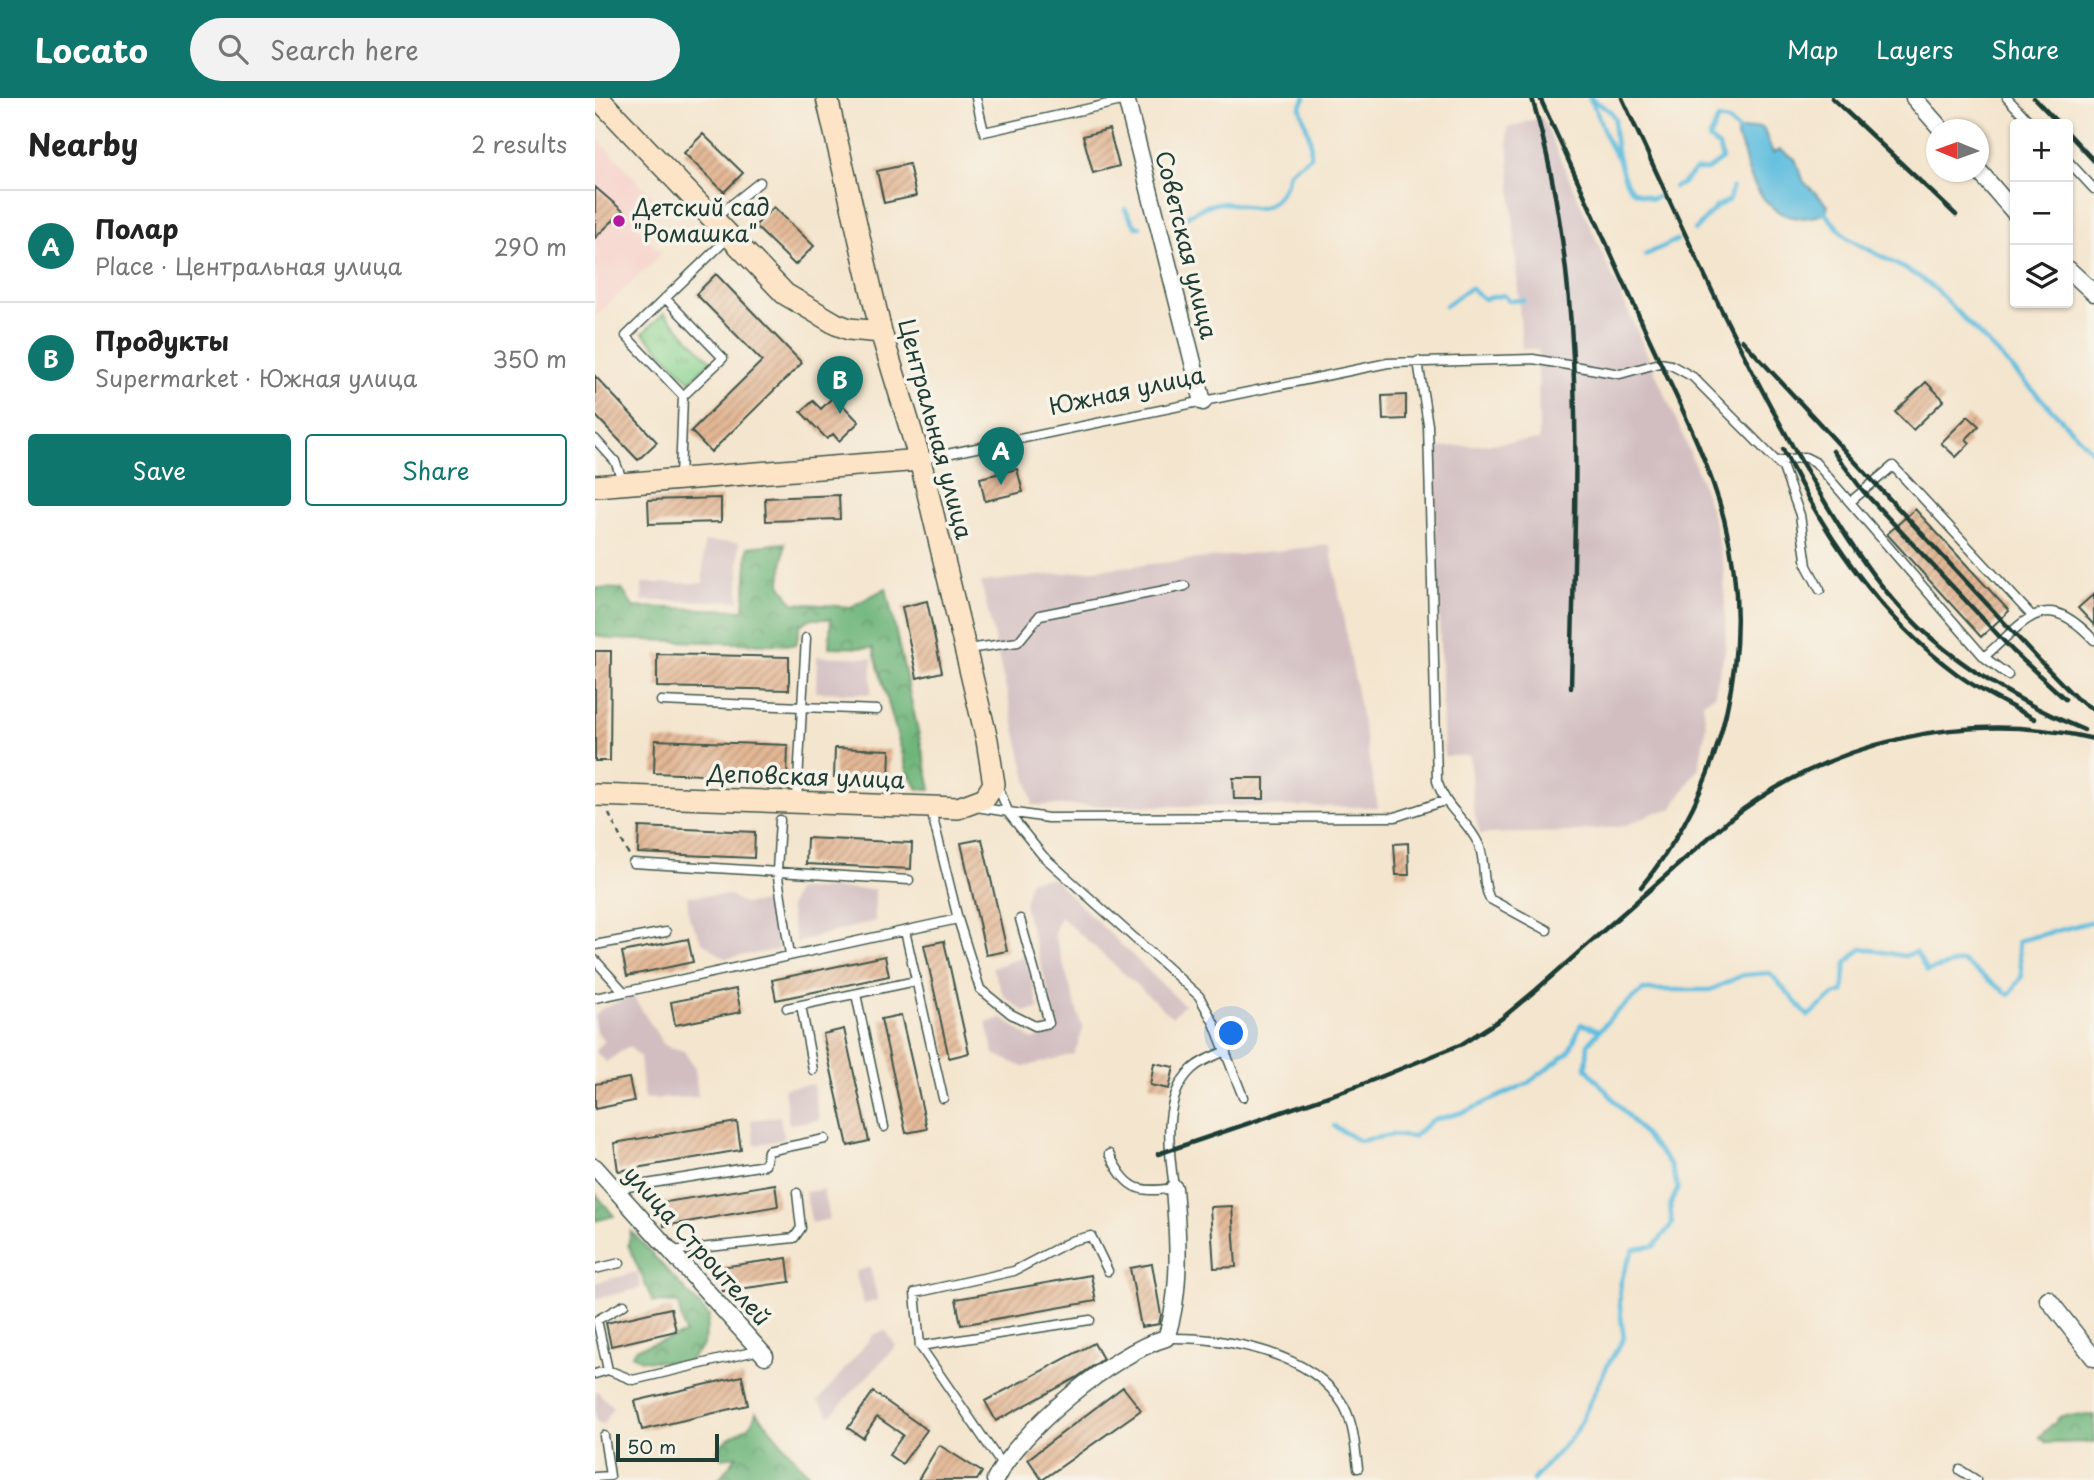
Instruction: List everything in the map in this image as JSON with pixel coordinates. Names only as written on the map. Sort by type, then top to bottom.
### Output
[{"type":"street","points":[[598,98],[785,294],[812,312],[849,329],[881,332]]},
{"type":"street","name":"Центральная улица","points":[[827,98],[881,332],[920,460],[994,773]]},
{"type":"street","points":[[1914,98],[1932,119]]},
{"type":"street","name":"Советская улица","points":[[1126,99],[1203,402]]},
{"type":"street","points":[[1988,182],[2010,207]]},
{"type":"street","points":[[2073,274],[2094,293]]},
{"type":"street","name":"Южная улица","points":[[595,486],[920,460]]},
{"type":"street","points":[[969,806],[990,792],[994,784],[994,773]]},
{"type":"street","name":"Деповская улица","points":[[595,795],[797,804],[969,806]]},
{"type":"street","name":"улица Строителей","points":[[595,1167],[762,1353]]},
{"type":"street","points":[[995,1480],[1002,1465],[1036,1426],[1132,1352],[1166,1338],[1173,1318],[1177,1284],[1174,1188]]},
{"type":"street","points":[[2048,1299],[2094,1358]]},
{"type":"lane","points":[[976,98],[984,132],[1126,99]]},
{"type":"lane","points":[[2007,98],[2027,119]]},
{"type":"lane","points":[[2073,166],[2094,189]]},
{"type":"lane","points":[[713,220],[760,182]]},
{"type":"lane","points":[[683,396],[626,336],[729,237]]},
{"type":"lane","points":[[666,298],[723,358],[683,396],[680,481]]},
{"type":"lane","name":"Южная улица","points":[[920,460],[1362,368],[1419,361],[1533,359],[1620,374],[1660,363],[1671,365],[1693,377],[1778,461],[1793,492],[1803,529],[1807,566],[1820,590]]},
{"type":"lane","points":[[1419,361],[1428,425],[1435,768],[1444,801],[1466,823],[1481,849],[1485,890],[1490,899],[1547,930]]},
{"type":"lane","points":[[595,439],[615,461],[624,485]]},
{"type":"lane","points":[[1778,461],[1811,458],[1984,657],[2008,675]]},
{"type":"lane","points":[[1850,502],[1893,466],[2032,616]]},
{"type":"lane","points":[[964,649],[1018,642],[1039,615],[1185,586]]},
{"type":"lane","points":[[1984,657],[2032,616],[2045,612],[2064,614],[2094,640]]},
{"type":"lane","points":[[797,804],[806,638]]},
{"type":"lane","points":[[661,701],[877,710]]},
{"type":"lane","points":[[994,773],[1009,814],[1043,856],[1199,996],[1226,1051],[1243,1097]]},
{"type":"lane","points":[[969,806],[1048,818],[1395,817],[1444,801]]},
{"type":"lane","points":[[930,807],[958,919],[980,989],[1010,1014],[1035,1026],[1049,1023],[1020,919]]},
{"type":"lane","points":[[781,820],[778,871],[790,956]]},
{"type":"lane","points":[[633,863],[909,880]]},
{"type":"lane","points":[[595,998],[958,919]]},
{"type":"lane","points":[[905,930],[943,1098]]},
{"type":"lane","points":[[595,945],[666,932]]},
{"type":"lane","points":[[595,960],[624,992]]},
{"type":"lane","points":[[787,1008],[916,981]]},
{"type":"lane","points":[[856,994],[884,1126]]},
{"type":"lane","points":[[801,1005],[813,1070]]},
{"type":"lane","points":[[1109,1154],[1119,1172],[1132,1186],[1147,1191],[1174,1188],[1169,1128],[1177,1096],[1194,1068],[1226,1051]]},
{"type":"lane","points":[[615,1189],[765,1165],[768,1151],[825,1139]]},
{"type":"lane","points":[[671,1251],[794,1238],[801,1228],[797,1193]]},
{"type":"lane","points":[[1002,1465],[920,1346],[915,1293],[1014,1271],[1071,1241],[1091,1236],[1108,1271]]},
{"type":"lane","points":[[595,1269],[620,1263]]},
{"type":"lane","points":[[608,1370],[597,1320],[624,1305]]},
{"type":"lane","points":[[920,1346],[1090,1320]]},
{"type":"lane","points":[[1166,1338],[1219,1340],[1244,1345],[1287,1361],[1318,1379],[1343,1405],[1350,1420],[1358,1468]]},
{"type":"lane","points":[[595,1374],[608,1370],[633,1380],[762,1353]]},
{"type":"lane","points":[[595,1477],[610,1476],[604,1436]]},
{"type":"lane","points":[[1960,1470],[1976,1480]]},
{"type":"path","points":[[609,814],[633,863]]},
{"type":"shaded area","points":[[1542,117],[1700,478],[1715,524],[1724,569],[1726,646],[1714,696],[1703,702],[1706,726],[1699,767],[1671,810],[1656,812],[1625,826],[1570,832],[1480,834],[1473,809],[1470,756],[1444,756],[1433,448],[1539,440],[1538,349],[1522,349],[1507,128]]},
{"type":"shaded area","name":"Детский сад \"Ромашка\"","points":[[595,136],[653,197],[642,207],[650,215],[637,227],[662,253],[595,317]]},
{"type":"shaded area","points":[[704,542],[739,542],[739,601],[642,601],[642,583],[703,583]]},
{"type":"shaded area","points":[[1330,545],[1378,807],[1033,805],[981,582]]},
{"type":"shaded area","points":[[817,656],[872,658],[871,694],[816,692]]},
{"type":"shaded area","points":[[1052,878],[1184,1005],[1172,1017],[1060,916],[1054,933],[1083,1030],[1074,1054],[1023,1067],[994,1054],[986,1023],[1002,1018],[1033,1040],[1059,1029],[1024,905],[1030,880]]},
{"type":"shaded area","points":[[796,889],[875,889],[875,921],[796,942],[789,908]]},
{"type":"shaded area","points":[[730,895],[743,904],[768,902],[778,950],[725,958],[702,942],[689,917],[687,896]]},
{"type":"shaded area","points":[[1025,956],[1039,1009],[1024,1012],[1004,996],[992,968]]},
{"type":"shaded area","points":[[633,996],[664,1045],[684,1051],[695,1069],[698,1097],[644,1099],[640,1057],[629,1046],[606,1062],[595,1051],[604,1041],[595,1029],[595,1016],[601,1009]]},
{"type":"shaded area","points":[[813,1084],[819,1120],[789,1124],[784,1088]]},
{"type":"shaded area","points":[[780,1116],[784,1139],[755,1145],[751,1120]]},
{"type":"shaded area","points":[[823,1189],[829,1219],[812,1223],[805,1192]]},
{"type":"shaded area","points":[[870,1267],[878,1300],[864,1304],[855,1272]]},
{"type":"shaded area","points":[[637,1272],[641,1288],[595,1299],[595,1283]]},
{"type":"shaded area","points":[[886,1331],[896,1346],[830,1416],[818,1401],[874,1334]]},
{"type":"shaded area","points":[[596,1390],[613,1407],[603,1425],[595,1420]]},
{"type":"green space","points":[[664,313],[711,361],[690,381],[643,333]]},
{"type":"green space","points":[[785,543],[780,584],[793,603],[851,607],[886,588],[931,789],[918,789],[907,770],[873,648],[829,647],[831,619],[810,619],[800,625],[796,645],[611,639],[595,635],[595,588],[622,589],[633,607],[744,610],[748,547]]},
{"type":"green space","points":[[595,1193],[614,1216],[595,1221]]},
{"type":"green space","points":[[631,1231],[709,1316],[703,1346],[686,1363],[641,1360],[632,1354],[638,1348],[685,1334],[678,1303],[653,1302],[628,1245]]},
{"type":"green space","points":[[756,1412],[813,1480],[718,1480],[737,1456],[722,1458],[718,1450],[728,1439],[749,1426]]},
{"type":"green space","points":[[2094,1415],[2094,1442],[2047,1443],[2039,1437],[2061,1416]]},
{"type":"water","points":[[1763,128],[1773,153],[1780,149],[1795,159],[1804,182],[1828,205],[1826,213],[1800,218],[1789,216],[1770,206],[1762,197],[1749,173],[1742,146],[1737,138],[1737,131]]},
{"type":"building","points":[[1109,129],[1119,166],[1093,173],[1083,136]]},
{"type":"building","points":[[703,134],[743,173],[724,192],[684,153]]},
{"type":"building","points":[[909,164],[916,196],[884,203],[877,171]]},
{"type":"building","points":[[595,187],[623,211],[595,238]]},
{"type":"building","points":[[774,207],[814,246],[795,265],[755,226]]},
{"type":"building","points":[[716,274],[802,363],[711,452],[691,431],[762,361],[696,294]]},
{"type":"building","points":[[595,376],[657,442],[638,460],[595,415]]},
{"type":"building","points":[[1926,382],[1944,400],[1913,430],[1895,412]]},
{"type":"building","points":[[1406,395],[1406,419],[1383,420],[1382,396]]},
{"type":"building","points":[[834,396],[859,422],[839,441],[833,434],[827,439],[801,412],[813,401],[821,409]]},
{"type":"building","points":[[1968,416],[1979,426],[1966,439],[1970,443],[1956,457],[1941,443]]},
{"type":"building","points":[[1017,469],[1023,492],[985,501],[980,478]]},
{"type":"building","points":[[839,495],[840,519],[766,521],[765,498]]},
{"type":"building","points":[[721,498],[721,522],[649,524],[648,500]]},
{"type":"building","points":[[1915,509],[2009,611],[1981,637],[1887,534]]},
{"type":"building","points":[[2094,594],[2094,625],[2078,608]]},
{"type":"building","points":[[927,601],[942,672],[917,678],[902,607]]},
{"type":"building","points":[[595,651],[611,651],[610,761],[595,761]]},
{"type":"building","points":[[657,654],[789,657],[789,690],[657,687]]},
{"type":"building","points":[[655,740],[788,745],[787,778],[654,773]]},
{"type":"building","points":[[835,748],[890,750],[889,779],[834,777]]},
{"type":"building","points":[[1233,778],[1264,778],[1264,799],[1234,799]]},
{"type":"building","points":[[639,827],[755,832],[754,858],[638,853]]},
{"type":"building","points":[[807,838],[912,843],[911,869],[806,864]]},
{"type":"building","points":[[982,839],[1007,951],[986,955],[961,843]]},
{"type":"building","points":[[1408,843],[1409,875],[1396,875],[1394,844]]},
{"type":"building","points":[[688,939],[693,962],[627,976],[622,952]]},
{"type":"building","points":[[944,941],[969,1053],[949,1058],[924,945]]},
{"type":"building","points":[[885,956],[889,976],[776,1000],[772,980]]},
{"type":"building","points":[[736,989],[741,1012],[675,1025],[671,1002]]},
{"type":"building","points":[[901,1015],[927,1129],[906,1133],[881,1019]]},
{"type":"building","points":[[844,1029],[869,1141],[848,1146],[823,1034]]},
{"type":"building","points":[[1154,1063],[1174,1067],[1169,1089],[1150,1085]]},
{"type":"building","points":[[629,1078],[634,1101],[595,1109],[595,1084]]},
{"type":"building","points":[[737,1122],[741,1150],[618,1171],[614,1143]]},
{"type":"building","points":[[775,1184],[778,1206],[664,1226],[660,1203]]},
{"type":"building","points":[[1232,1206],[1236,1267],[1214,1268],[1210,1207]]},
{"type":"building","points":[[787,1258],[790,1282],[723,1291],[720,1267]]},
{"type":"building","points":[[1152,1264],[1161,1315],[1159,1324],[1141,1327],[1130,1268]]},
{"type":"building","points":[[1091,1275],[1096,1301],[961,1325],[956,1299]]},
{"type":"building","points":[[671,1308],[676,1331],[611,1346],[606,1323]]},
{"type":"building","points":[[1094,1343],[1103,1359],[1076,1378],[996,1421],[985,1401]]},
{"type":"building","points":[[742,1376],[748,1405],[642,1430],[635,1401]]},
{"type":"building","points":[[1123,1387],[1141,1410],[1042,1480],[1028,1459]]},
{"type":"building","points":[[873,1392],[927,1430],[902,1464],[889,1455],[903,1435],[877,1417],[863,1438],[848,1428]]},
{"type":"building","points":[[939,1445],[982,1472],[977,1480],[918,1480]]},
{"type":"waterway","points":[[1179,219],[1216,204],[1260,208],[1272,202],[1282,191],[1289,172],[1311,156],[1310,138],[1300,107],[1305,98]]},
{"type":"waterway","points":[[1590,98],[1610,111],[1615,119],[1618,155],[1623,175],[1631,189],[1651,199],[1657,197]]},
{"type":"waterway","points":[[1590,99],[1609,145],[1619,159]]},
{"type":"waterway","points":[[1674,187],[1682,184],[1695,170],[1707,170],[1722,159],[1719,147],[1709,139],[1718,119],[1728,121],[1741,133]]},
{"type":"waterway","points":[[1695,230],[1716,207],[1729,200],[1732,188]]},
{"type":"waterway","points":[[1125,209],[1136,227],[1140,227]]},
{"type":"waterway","points":[[1823,211],[1847,238],[1918,276],[1935,289],[2094,453]]},
{"type":"waterway","points":[[1645,255],[1677,240]]},
{"type":"waterway","points":[[1445,306],[1470,288],[1484,299],[1504,295],[1510,301],[1524,300]]},
{"type":"waterway","points":[[1533,1480],[1576,1432],[1608,1364],[1624,1338],[1620,1313],[1621,1283],[1634,1249],[1654,1246],[1672,1224],[1670,1206],[1678,1188],[1670,1164],[1586,1068],[1588,1044],[1613,1015],[1643,990],[1710,990],[1743,975],[1770,973],[1808,1016],[1834,995],[1843,992],[1846,963],[1862,948],[1904,956],[1916,952],[1927,971],[1962,961],[2009,995],[2022,976],[2018,941],[2094,921]]},
{"type":"waterway","points":[[1334,1126],[1359,1141],[1392,1135],[1413,1137],[1431,1121],[1467,1111],[1528,1083],[1569,1052],[1581,1024],[1599,1030]]},
{"type":"railway","points":[[1532,98],[1550,170],[1563,243],[1570,317],[1575,466],[1571,688]]},
{"type":"railway","points":[[1540,98],[1700,448],[1724,519],[1733,567],[1737,616],[1734,665],[1726,713],[1712,760],[1694,805],[1670,847],[1641,887]]},
{"type":"railway","points":[[1622,98],[1755,378],[1817,489],[1871,572],[1902,610],[1956,658],[2018,698],[2084,730]]},
{"type":"railway","points":[[1832,98],[1956,215]]},
{"type":"railway","points":[[2034,98],[2054,119]]},
{"type":"railway","points":[[2073,138],[2094,161]]},
{"type":"railway","points":[[1742,340],[2039,660],[2076,698],[2094,710]]},
{"type":"railway","points":[[1783,449],[1816,512],[1836,543],[1879,601],[1903,627],[1966,681],[2035,719]]},
{"type":"railway","points":[[1833,451],[1863,491],[2013,651],[2065,699]]},
{"type":"railway","points":[[1158,1154],[1358,1086],[1462,1044],[1501,1019],[1536,990],[1730,819],[1770,792],[1812,769],[1857,751],[1903,738],[1950,730],[1998,728],[2046,731],[2094,739]]},
{"type":"place","name":"Детский сад \"Ромашка\"","points":[[619,221]]},
{"type":"place","name":"Продукты","points":[[840,414]]},
{"type":"place","name":"Полар","points":[[1001,485]]}]
